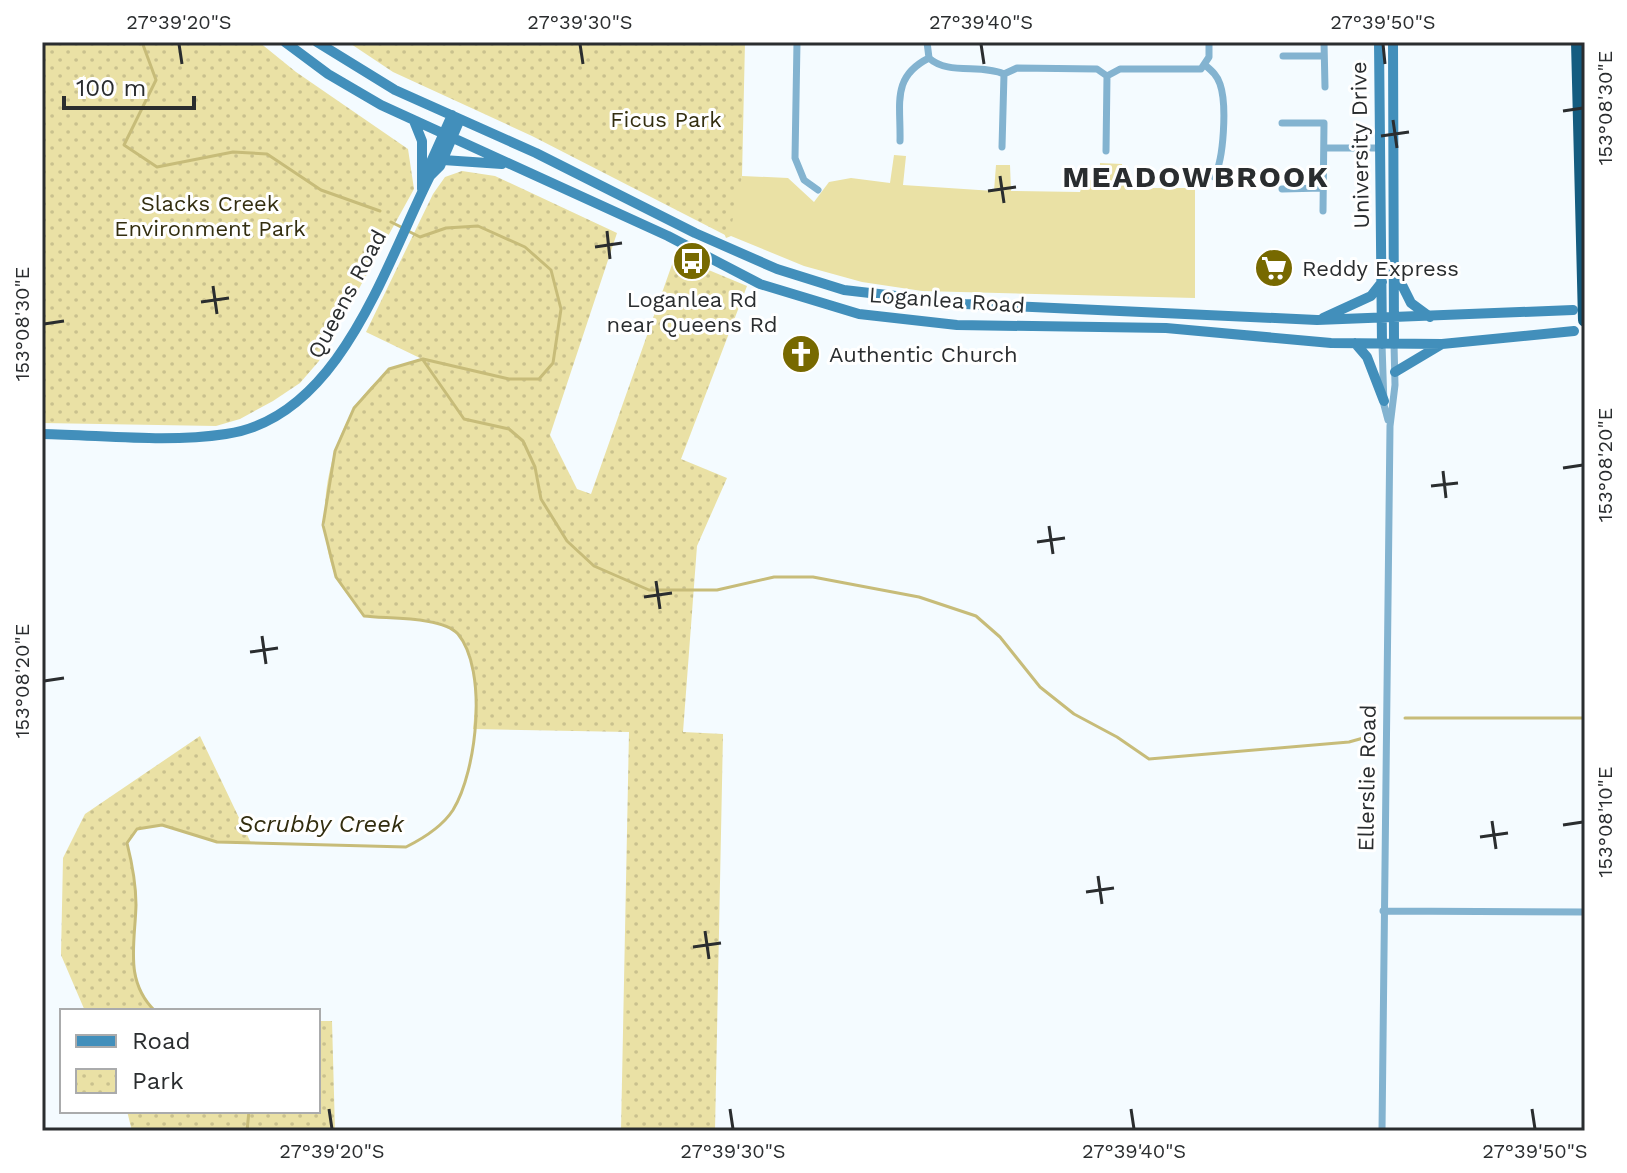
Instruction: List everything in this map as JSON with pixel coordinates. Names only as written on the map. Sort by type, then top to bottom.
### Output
[{"type":"highway","points":[[1577,320],[1583,297],[1578,42]]},
{"type":"main road","name":"Loganlea Road","points":[[285,42],[352,90],[414,121],[516,166],[760,284],[859,314],[924,323],[1154,327],[1298,342],[1382,344],[1442,344],[1577,320]]},
{"type":"main road","name":"Loganlea Road","points":[[317,42],[367,76],[728,248],[814,282],[844,290],[874,296],[979,305],[1317,320],[1430,317],[1577,320]]},
{"type":"main road","name":"University Drive","points":[[1379,42],[1382,282],[1394,344]]},
{"type":"main road","name":"University Drive","points":[[1382,344],[1394,269],[1393,42]]},
{"type":"main road","name":"Queens Road","points":[[430,176],[431,162],[456,117]]},
{"type":"main road","points":[[414,121],[422,141],[423,191]]},
{"type":"main road","name":"Queens Road","points":[[42,434],[199,437],[257,425],[282,413],[325,376],[355,331],[415,205],[430,176],[443,160],[448,135]]},
{"type":"main road","points":[[443,160],[516,166]]},
{"type":"main road","points":[[1394,269],[1411,303],[1430,317]]},
{"type":"main road","points":[[1317,320],[1371,296],[1382,282]]},
{"type":"main road","points":[[1355,343],[1367,357],[1384,401]]},
{"type":"main road","points":[[1395,372],[1442,344]]},
{"type":"street","points":[[797,42],[795,158],[804,180],[818,190]]},
{"type":"street","points":[[927,42],[929,58]]},
{"type":"street","points":[[1205,65],[1209,42]]},
{"type":"street","points":[[1324,42],[1325,87]]},
{"type":"street","points":[[1283,56],[1323,56]]},
{"type":"street","points":[[929,58],[942,66],[991,68],[1004,74],[1017,68],[1097,69],[1107,76]]},
{"type":"street","points":[[900,141],[901,84],[913,66],[929,58]]},
{"type":"street","points":[[1107,76],[1120,69],[1194,71],[1205,65]]},
{"type":"street","points":[[1205,65],[1216,75],[1222,88],[1221,164],[1214,177]]},
{"type":"street","points":[[1002,147],[1004,74]]},
{"type":"street","points":[[1106,151],[1107,76]]},
{"type":"street","points":[[1282,123],[1324,123],[1323,211]]},
{"type":"street","points":[[1324,148],[1378,148]]},
{"type":"street","points":[[1282,189],[1323,188]]},
{"type":"street","name":"Ellerslie Road","points":[[1382,344],[1384,401],[1390,426]]},
{"type":"street","name":"Ellerslie Road","points":[[1382,1131],[1390,426],[1394,344]]},
{"type":"street","points":[[1383,911],[1585,912]]},
{"type":"green space","name":"Slacks Creek Environment Park","points":[[42,42],[259,42],[296,72],[408,149],[414,189],[319,361],[300,383],[240,419],[216,426],[42,423]]},
{"type":"green space","name":"Ficus Park","points":[[348,42],[745,42],[742,176],[729,237],[532,136],[393,72]]},
{"type":"green space","points":[[894,155],[906,156],[903,185],[994,191],[996,165],[1010,165],[1011,191],[1080,192],[1082,186],[1100,173],[1100,163],[1122,164],[1123,173],[1134,188],[1195,188],[1195,298],[922,291],[862,282],[804,266],[731,236],[726,238],[724,233],[742,176],[788,178],[814,202],[829,182],[851,178],[890,183]]},
{"type":"green space","points":[[462,171],[495,176],[617,233],[550,435],[577,489],[591,494],[675,256],[747,286],[681,459],[727,478],[697,546],[683,732],[723,734],[715,1131],[621,1131],[629,732],[473,729],[473,665],[461,637],[450,627],[434,621],[364,616],[335,575],[328,550],[326,494],[331,466],[352,412],[368,390],[387,372],[422,359],[366,332],[433,194],[445,177]]},
{"type":"green space","points":[[200,736],[251,843],[217,842],[162,825],[137,829],[128,843],[136,897],[135,975],[145,999],[153,1009],[84,1009],[61,955],[63,858],[85,814]]},
{"type":"green space","points":[[320,1021],[332,1021],[335,1131],[132,1131],[128,1113],[320,1113]]},
{"type":"waterway","name":"Scrubby Creek","points":[[142,42],[156,80],[124,145],[157,167],[233,152],[267,154],[321,190],[380,211]]},
{"type":"waterway","name":"Scrubby Creek","points":[[391,222],[401,227]]},
{"type":"waterway","name":"Scrubby Creek","points":[[153,1009],[145,999],[135,975],[136,897],[127,843],[137,829],[162,825],[217,842],[406,847],[444,822],[461,793],[476,721],[473,671],[467,650],[458,634],[440,624],[364,616],[336,577],[323,525],[335,451],[354,408],[389,369],[423,359],[509,379],[539,379],[553,363],[561,309],[551,270],[525,247],[478,226],[446,228],[420,237],[408,231]]},
{"type":"waterway","points":[[423,360],[464,419],[509,429],[523,441],[535,467],[541,499],[567,541],[594,566],[649,590],[717,590],[774,577],[813,577],[919,597],[976,616],[1000,637],[1040,687],[1074,714],[1117,737],[1149,759],[1349,742],[1374,735]]},
{"type":"waterway","points":[[1405,718],[1585,718]]},
{"type":"waterway","name":"Scrubby Creek","points":[[247,1131],[249,1113]]},
{"type":"place","name":"Loganlea Rd near Queens Rd","points":[[692,261]]},
{"type":"place","name":"Reddy Express","points":[[1274,268]]},
{"type":"place","name":"Authentic Church","points":[[801,354]]},
{"type":"district","name":"MEADOWBROOK","points":[[1196,176]]}]
